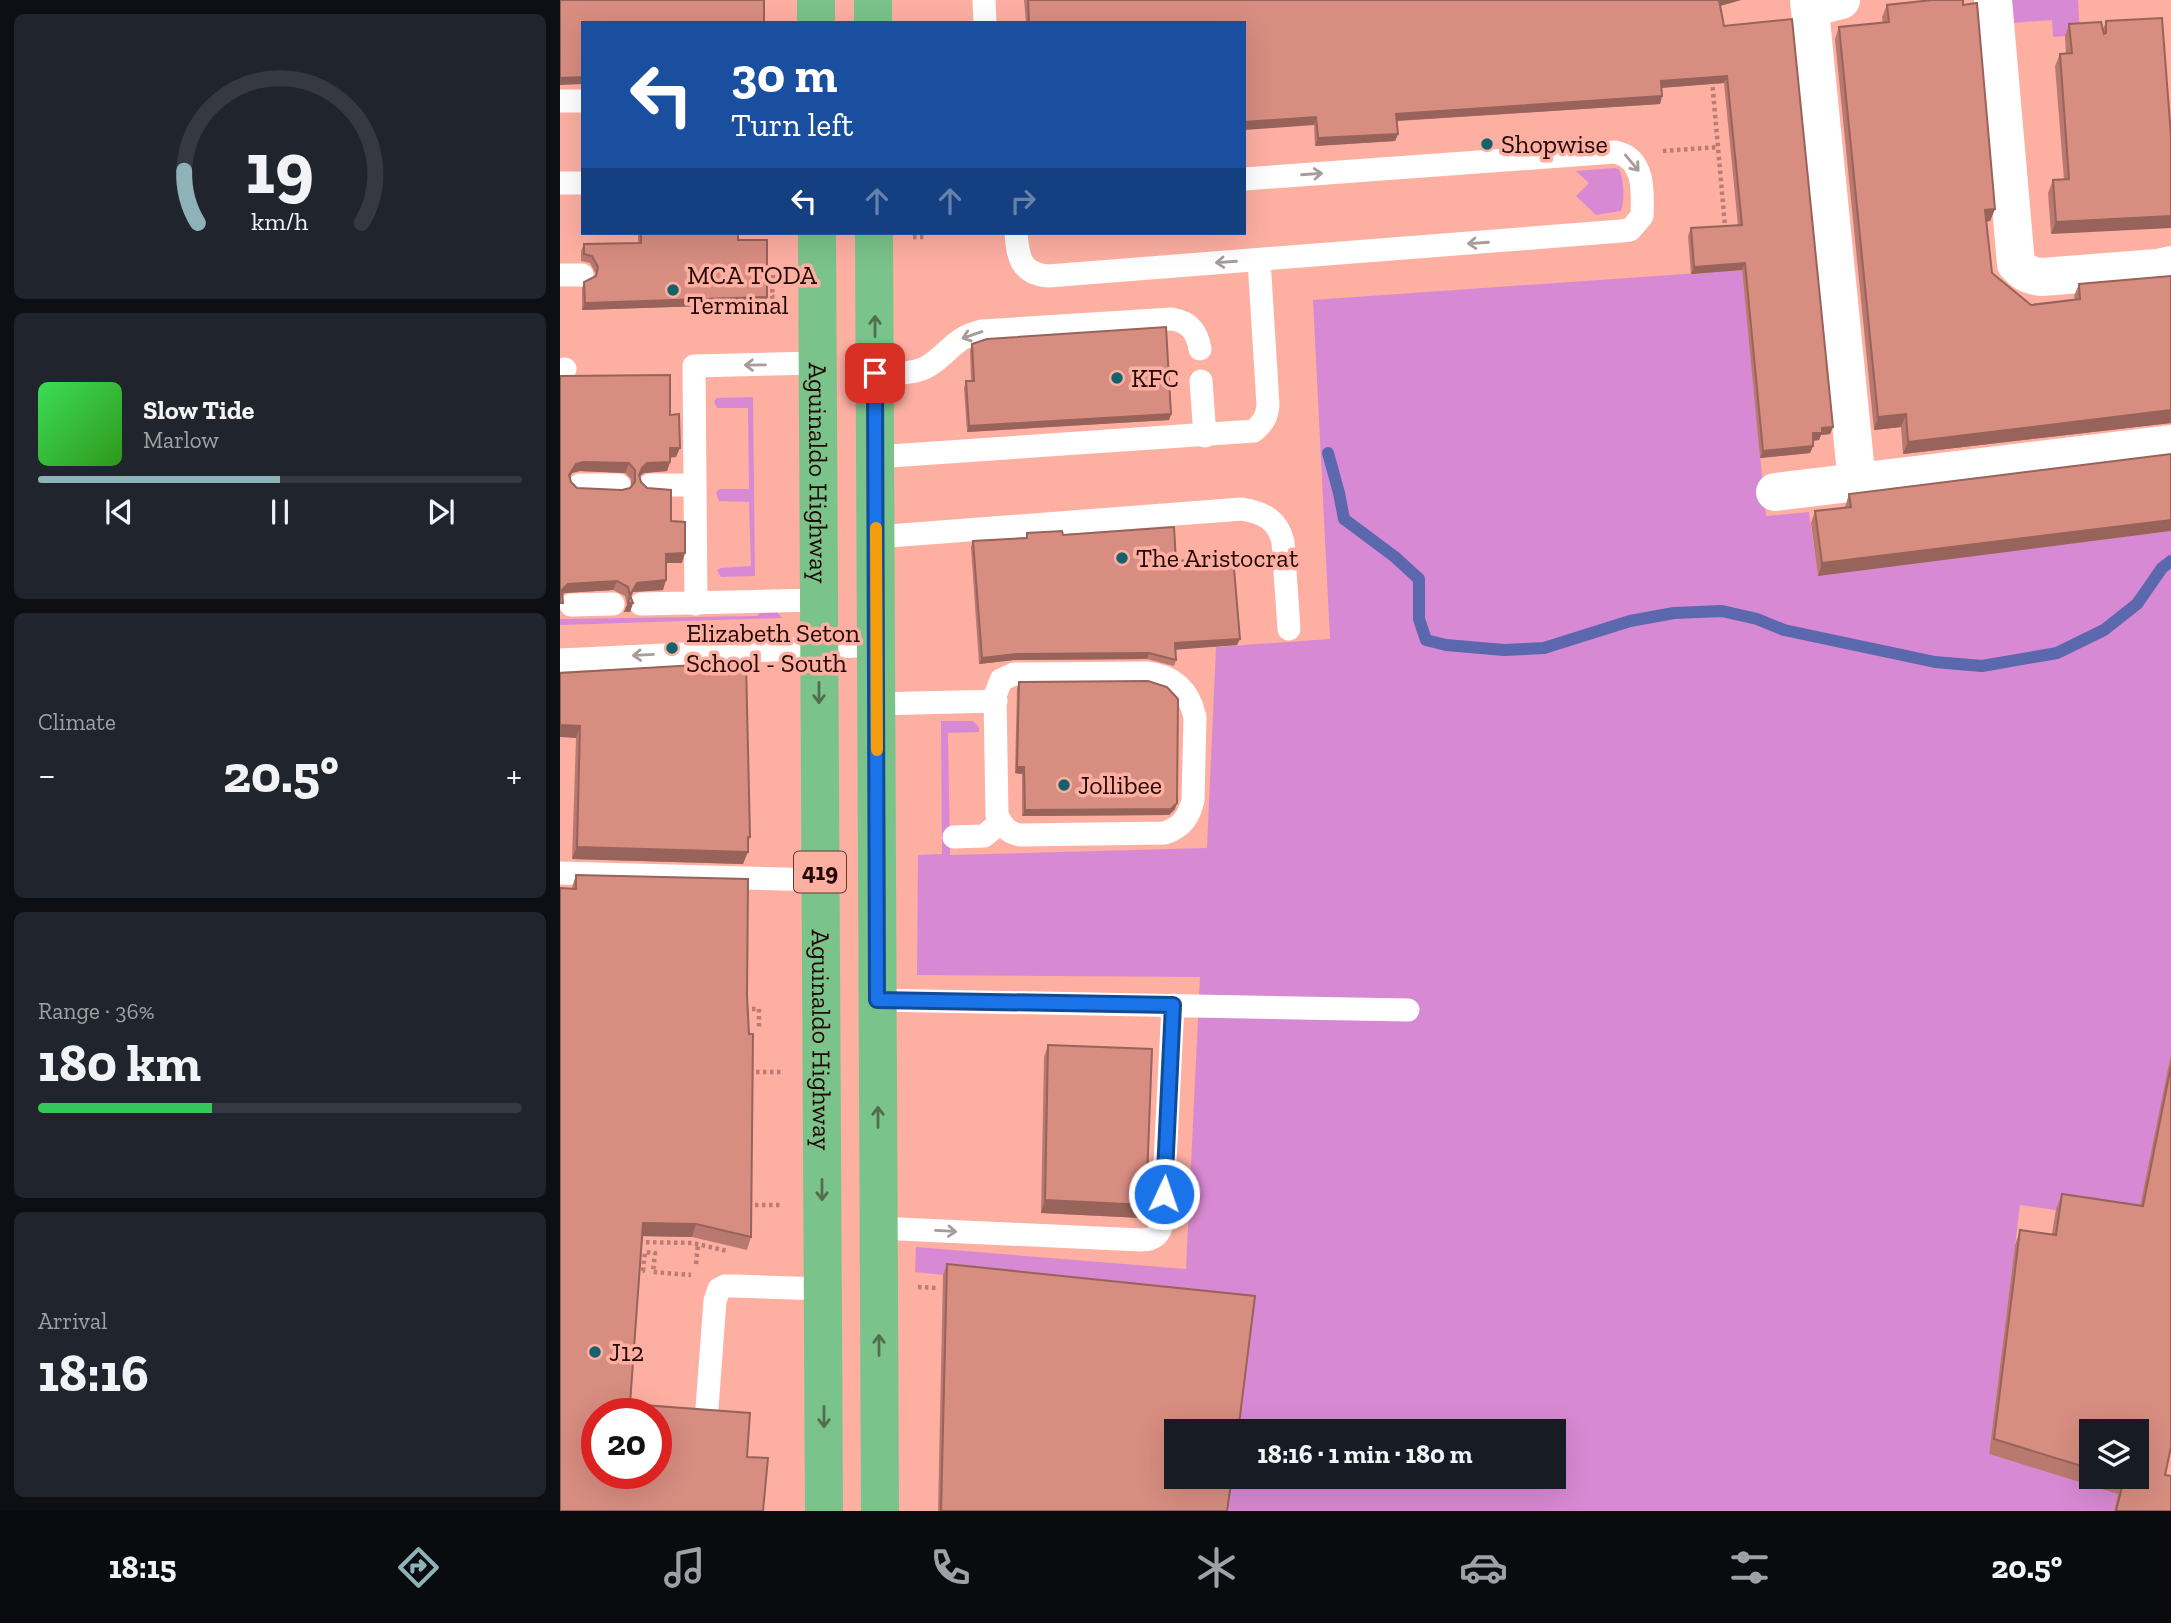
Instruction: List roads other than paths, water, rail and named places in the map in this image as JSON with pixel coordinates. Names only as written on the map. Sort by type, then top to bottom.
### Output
[{"type":"highway","points":[[816,0],[816,21]]},
{"type":"highway","points":[[873,0],[873,21]]},
{"type":"highway","name":"Aguinaldo Highway","points":[[817,235],[824,1511]]},
{"type":"highway","name":"419","points":[[874,235],[880,1511]]},
{"type":"street","points":[[1993,0],[2016,264],[2031,276],[2042,277],[2171,265]]},
{"type":"street","points":[[1820,3],[1857,483]]},
{"type":"street","points":[[1775,492],[2171,444]]},
{"type":"lane","points":[[984,0],[985,21]]},
{"type":"lane","points":[[560,101],[581,101]]},
{"type":"lane","points":[[1016,235],[1020,260],[1027,269],[1037,275],[1630,230],[1642,216],[1640,172],[1637,164],[1624,154],[1602,153],[1246,179]]},
{"type":"lane","points":[[560,183],[581,183]]},
{"type":"lane","points":[[875,457],[1254,431],[1267,415],[1259,260]]},
{"type":"lane","points":[[875,373],[912,372],[929,366],[956,341],[982,331],[1172,319],[1190,326],[1196,333],[1200,349]]},
{"type":"lane","points":[[696,604],[694,366],[817,363]]},
{"type":"lane","points":[[1201,381],[1205,436]]},
{"type":"lane","points":[[580,485],[619,485]]},
{"type":"lane","points":[[650,485],[695,485]]},
{"type":"lane","points":[[876,537],[1242,509],[1255,511],[1265,514],[1281,532],[1289,629]]},
{"type":"lane","points":[[641,604],[819,600]]},
{"type":"lane","points":[[571,605],[613,604]]},
{"type":"lane","points":[[560,660],[876,645]]},
{"type":"lane","points":[[1147,673],[1159,674],[1180,686],[1195,717],[1193,800],[1190,813],[1183,824],[1165,833],[1020,835],[1012,834],[1001,822],[998,814],[996,701],[997,687],[1001,680],[1014,674],[1147,673]]},
{"type":"lane","points":[[876,704],[996,701]]},
{"type":"lane","points":[[954,836],[984,836],[1001,822]]},
{"type":"lane","points":[[560,873],[820,880]]},
{"type":"lane","points":[[877,1000],[1408,1010]]},
{"type":"lane","points":[[878,1228],[1141,1240],[1150,1240],[1157,1235],[1162,1221],[1173,1005]]},
{"type":"lane","points":[[707,1408],[715,1301],[719,1289],[735,1286],[823,1289]]},
{"type":"waterway","points":[[1328,453],[1344,519],[1395,557],[1419,579],[1419,619],[1426,640],[1446,645],[1504,650],[1544,648],[1630,621],[1674,613],[1722,611],[1757,619],[1784,630],[1935,662],[1982,666],[2057,653],[2104,630],[2137,604],[2162,568],[2171,561]]},
{"type":"place","name":"Shopwise","points":[[1487,144]]},
{"type":"place","name":"MCA TODA Terminal","points":[[673,290]]},
{"type":"place","name":"KFC","points":[[1117,378]]},
{"type":"place","name":"The Aristocrat","points":[[1122,558]]},
{"type":"place","name":"Elizabeth Seton School - South","points":[[672,648]]},
{"type":"place","name":"Jollibee","points":[[1064,785]]},
{"type":"place","name":"J12","points":[[595,1352]]}]
